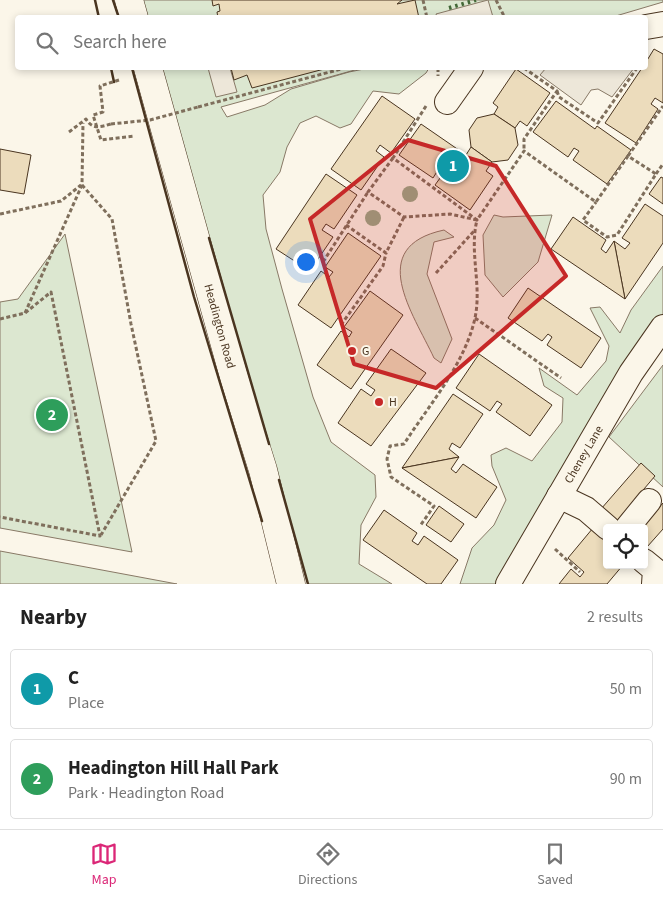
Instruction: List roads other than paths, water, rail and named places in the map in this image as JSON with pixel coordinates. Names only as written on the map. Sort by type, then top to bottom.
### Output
[{"type":"main road","points":[[129,0],[133,15]]},
{"type":"main road","name":"Headington Road","points":[[149,70],[234,377],[262,470],[291,584]]},
{"type":"street","points":[[648,27],[663,24]]},
{"type":"street","points":[[438,95],[469,70]]},
{"type":"street","name":"Cheney Lane","points":[[508,584],[631,373],[663,327]]},
{"type":"street","points":[[559,496],[586,510],[603,524]]},
{"type":"street","points":[[629,524],[649,501]]},
{"type":"place","name":"C","points":[[453,166]]},
{"type":"place","name":"G","points":[[352,351]]},
{"type":"place","name":"H","points":[[379,402]]},
{"type":"place","name":"Headington Hill Hall Park","points":[[52,415]]}]
